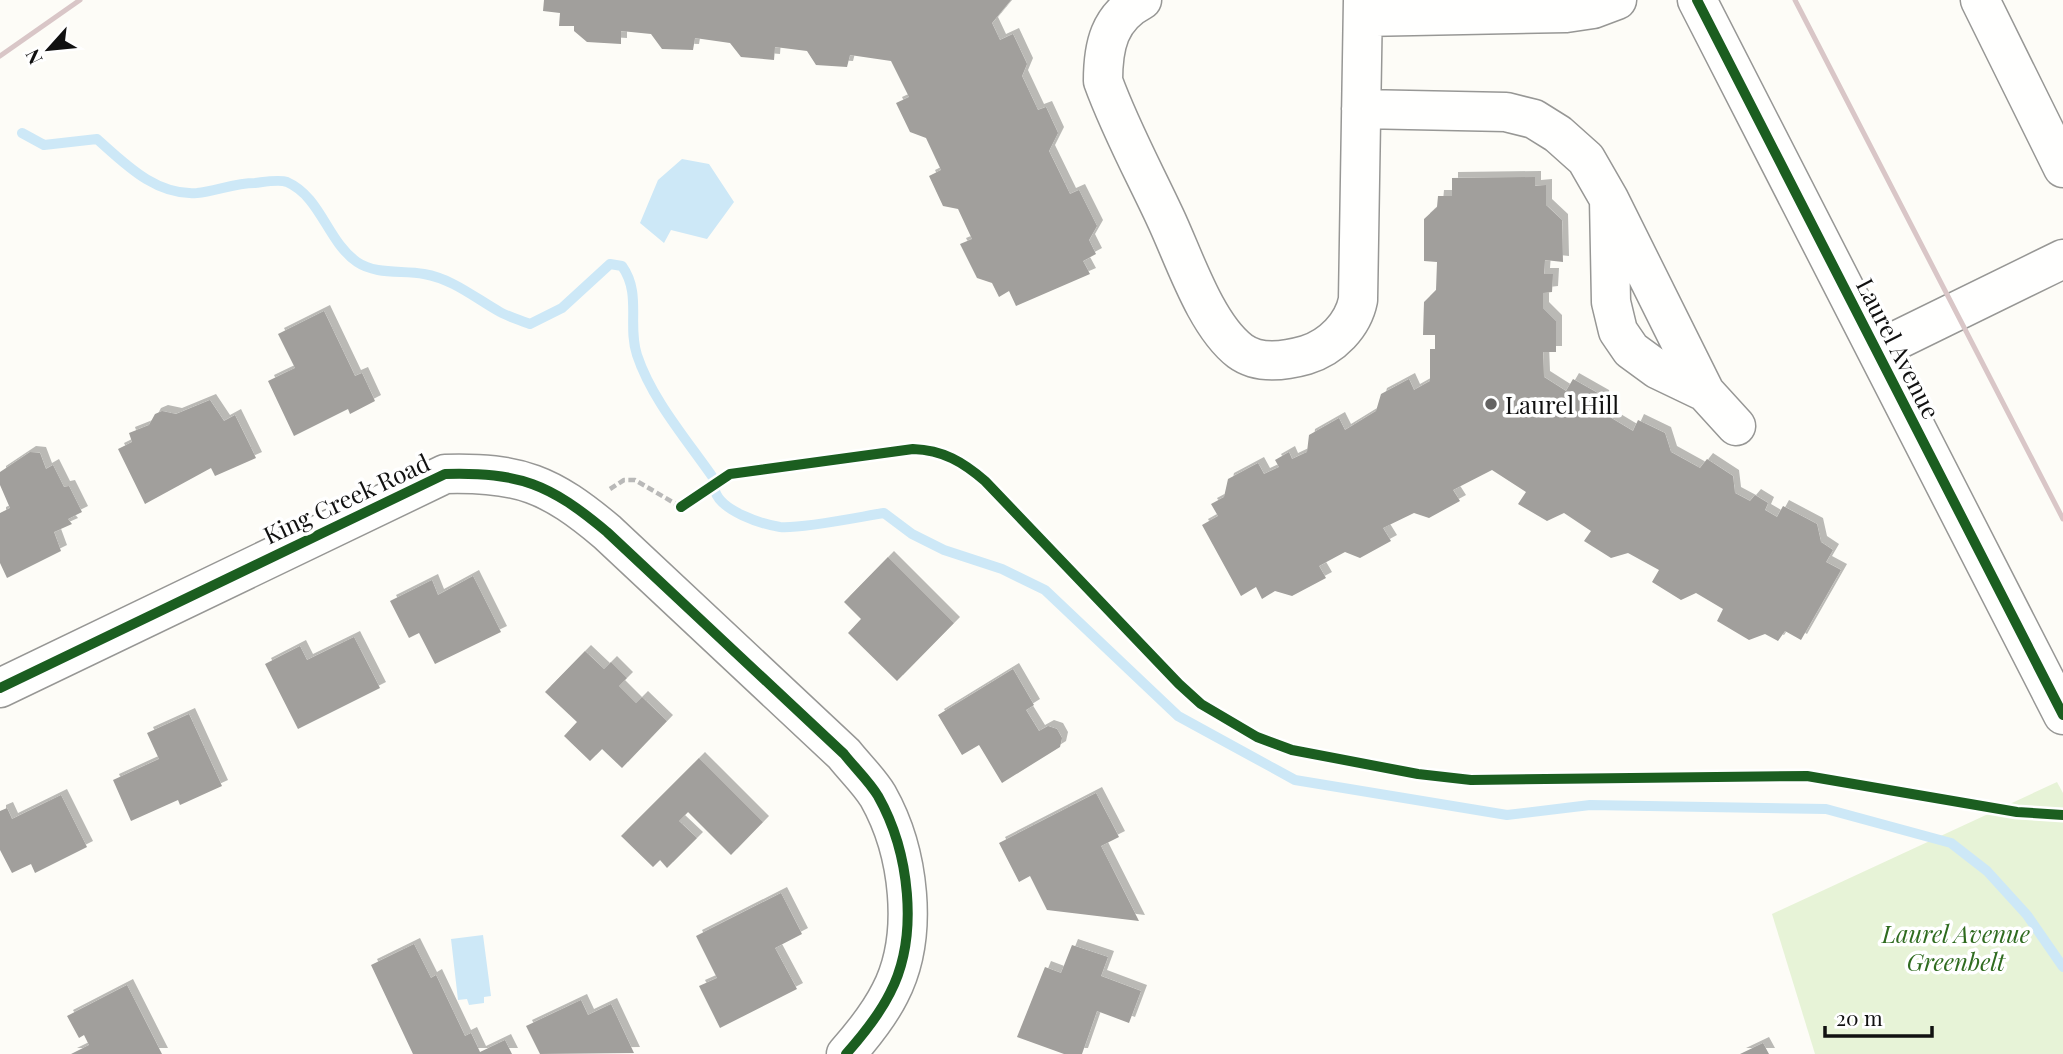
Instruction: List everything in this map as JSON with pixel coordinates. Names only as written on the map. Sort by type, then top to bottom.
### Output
[{"type":"street","points":[[1142,0],[1126,8],[1110,30],[1103,59],[1103,81],[1213,319],[1242,353],[1262,360],[1288,360],[1311,353],[1342,332],[1354,317],[1358,300],[1363,8],[1566,13],[1593,9],[1617,0]]},
{"type":"street","points":[[1980,0],[2063,168]]},
{"type":"street","name":"Laurel Avenue","points":[[1703,2],[2063,715]]},
{"type":"street","points":[[1361,109],[1506,112],[1534,120],[1558,134],[1586,159],[1609,199],[1705,392],[1736,426]]},
{"type":"street","points":[[1609,199],[1611,302],[1618,331],[1631,349],[1657,369],[1705,392]]},
{"type":"street","points":[[1877,350],[2063,259]]},
{"type":"street","name":"King Creek Road","points":[[0,688],[445,474],[489,473],[517,477],[547,489],[580,509],[844,754],[877,795],[898,841],[908,890],[906,941],[891,992],[863,1035],[846,1054]]},
{"type":"path","points":[[580,509],[624,480],[635,480],[686,504]]},
{"type":"green space","name":"Laurel Avenue Greenbelt","points":[[2057,782],[2063,793],[2063,1054],[1815,1054],[1772,914]]},
{"type":"water","points":[[682,159],[709,164],[734,202],[707,239],[671,230],[664,243],[640,223],[658,180]]},
{"type":"water","points":[[483,935],[491,996],[484,997],[484,1003],[469,1005],[467,999],[458,1000],[451,939]]},
{"type":"building","points":[[544,0],[1011,0],[992,23],[1000,40],[1013,34],[1027,64],[1022,76],[1038,110],[1046,107],[1058,133],[1049,151],[1070,194],[1079,190],[1097,226],[1089,240],[1096,254],[1083,261],[1090,274],[1016,306],[1009,291],[999,297],[992,283],[977,278],[960,244],[972,239],[958,209],[943,206],[929,176],[941,170],[926,138],[910,132],[896,103],[909,97],[891,61],[850,55],[847,67],[816,65],[807,51],[775,47],[774,60],[741,57],[730,43],[695,38],[693,50],[662,49],[651,34],[621,31],[621,44],[587,42],[574,31],[574,26],[559,26],[560,13],[543,11]]},
{"type":"building","name":"Laurel Hill","points":[[1535,177],[1535,186],[1546,185],[1546,205],[1562,220],[1563,262],[1545,260],[1544,274],[1553,274],[1552,292],[1543,293],[1543,308],[1556,321],[1556,352],[1543,352],[1544,377],[1566,391],[1573,379],[1603,396],[1608,416],[1633,431],[1638,420],[1665,433],[1671,452],[1700,468],[1707,459],[1733,476],[1735,493],[1750,501],[1755,495],[1768,503],[1765,510],[1777,517],[1783,506],[1817,524],[1821,542],[1833,550],[1826,562],[1841,570],[1801,640],[1785,631],[1778,641],[1765,634],[1749,640],[1717,621],[1723,609],[1696,593],[1681,600],[1652,582],[1659,570],[1628,553],[1611,558],[1584,541],[1591,531],[1564,513],[1547,521],[1518,504],[1526,492],[1492,470],[1453,490],[1460,501],[1429,518],[1414,513],[1383,528],[1391,541],[1360,558],[1345,552],[1319,566],[1326,578],[1292,596],[1275,591],[1262,599],[1256,587],[1241,596],[1202,525],[1218,516],[1211,504],[1224,497],[1228,479],[1258,463],[1264,474],[1279,467],[1275,460],[1289,452],[1292,459],[1307,452],[1309,435],[1339,418],[1345,430],[1376,411],[1381,394],[1409,379],[1414,390],[1430,381],[1430,349],[1435,349],[1435,335],[1423,335],[1424,302],[1436,290],[1437,262],[1424,261],[1424,219],[1437,207],[1438,196],[1452,196],[1452,178]]},
{"type":"building","points":[[324,311],[355,376],[362,373],[375,401],[350,414],[348,409],[294,436],[268,381],[295,368],[278,334]]},
{"type":"building","points":[[210,400],[224,421],[235,415],[256,458],[215,476],[211,468],[145,504],[118,449],[132,442],[129,433],[149,425],[155,414],[162,411],[176,414]]},
{"type":"building","points":[[30,452],[40,453],[46,469],[53,465],[64,487],[69,486],[82,512],[68,519],[72,524],[54,532],[61,551],[7,578],[0,563],[0,513],[10,508],[0,485],[0,472]]},
{"type":"building","points":[[888,557],[954,623],[897,681],[848,633],[861,619],[844,602]]},
{"type":"building","points":[[473,576],[501,632],[435,664],[419,633],[409,638],[390,601],[432,580],[438,595]]},
{"type":"building","points":[[354,637],[380,688],[298,729],[265,664],[300,646],[307,660]]},
{"type":"building","points":[[585,651],[604,669],[611,662],[627,678],[619,686],[636,703],[642,697],[667,721],[622,768],[602,749],[590,761],[564,736],[577,722],[545,692]]},
{"type":"building","points":[[1013,669],[1034,705],[1026,710],[1039,731],[1048,726],[1057,729],[1062,738],[1060,747],[1002,783],[979,745],[962,755],[938,715]]},
{"type":"building","points":[[189,714],[222,786],[180,805],[178,800],[131,821],[113,780],[159,759],[147,733]]},
{"type":"building","points":[[699,758],[763,822],[731,855],[688,812],[679,821],[697,838],[667,868],[660,860],[653,867],[621,836]]},
{"type":"building","points":[[1096,793],[1119,837],[1101,846],[1139,921],[1047,910],[1030,876],[1019,882],[999,843]]},
{"type":"building","points":[[61,795],[87,847],[35,873],[31,864],[12,873],[0,850],[0,811],[7,808],[12,819]]},
{"type":"building","points":[[781,893],[802,934],[775,948],[797,989],[720,1028],[699,986],[717,978],[696,936]]},
{"type":"building","points":[[414,944],[431,978],[436,975],[465,1036],[471,1033],[480,1052],[505,1040],[512,1054],[413,1054],[371,965]]},
{"type":"building","points":[[1072,945],[1108,957],[1101,976],[1141,991],[1129,1023],[1097,1011],[1082,1054],[1064,1054],[1017,1037],[1045,967],[1061,973]]},
{"type":"building","points":[[127,985],[162,1054],[71,1054],[89,1045],[84,1035],[79,1038],[67,1016]]},
{"type":"building","points":[[581,1000],[588,1015],[611,1004],[634,1053],[540,1054],[526,1026]]},
{"type":"building","points":[[1763,1043],[1769,1054],[1740,1054]]},
{"type":"waterway","points":[[22,133],[44,145],[97,139],[142,176],[155,184],[182,193],[197,193],[248,183],[287,182],[308,198],[338,243],[357,262],[372,269],[435,276],[503,314],[530,324],[562,308],[610,264],[622,266],[631,288],[634,344],[644,372],[671,419],[714,479]]},
{"type":"waterway","points":[[715,491],[725,505],[733,510],[753,520],[780,527],[816,525],[884,513],[912,534],[944,550],[1002,569],[1045,590],[1178,716],[1295,780],[1507,815],[1590,805],[1826,809],[1951,843],[1987,871],[2027,915],[2063,967]]},
{"type":"railway","points":[[0,56],[80,0]]},
{"type":"railway","points":[[1795,0],[2063,519]]},
{"type":"cycle path","points":[[1697,0],[2063,715]]},
{"type":"cycle path","points":[[681,507],[730,474],[913,449],[934,452],[969,468],[985,481],[1201,704],[1257,737],[1292,750],[1418,774],[1471,780],[1807,776],[2017,812],[2063,815]]},
{"type":"cycle path","points":[[0,688],[445,474],[494,475],[533,484],[568,502],[607,532],[844,754],[878,796],[889,818],[903,867],[908,920],[905,945],[899,970],[886,1001],[846,1054]]},
{"type":"place","name":"Laurel Hill","points":[[1491,404]]}]
